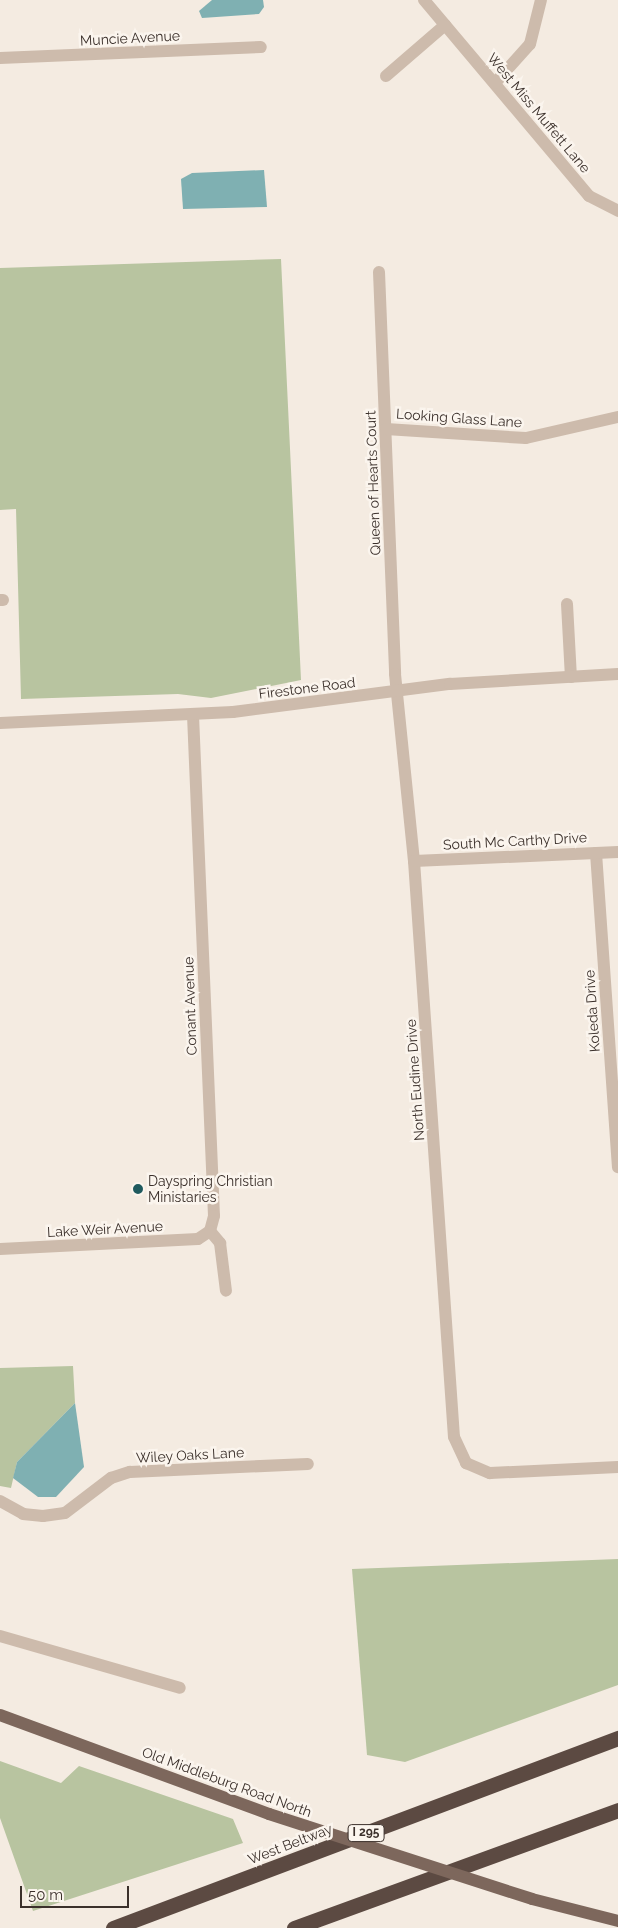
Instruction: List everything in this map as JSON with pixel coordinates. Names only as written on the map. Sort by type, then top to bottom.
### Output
[{"type":"highway","name":"West Beltway","points":[[113,1928],[618,1738]]},
{"type":"highway","points":[[294,1928],[618,1810]]},
{"type":"main road","name":"Old Middleburg Road North","points":[[0,1715],[269,1814],[532,1899],[618,1921]]},
{"type":"street","name":"West Miss Muffett Lane","points":[[424,0],[589,196],[618,211]]},
{"type":"street","points":[[495,83],[530,44],[541,0]]},
{"type":"street","points":[[386,76],[445,25]]},
{"type":"street","name":"Muncie Avenue","points":[[0,58],[261,47]]},
{"type":"street","name":"Queen of Hearts Court","points":[[379,272],[395,674],[400,691]]},
{"type":"street","name":"Looking Glass Lane","points":[[386,429],[526,438],[618,417]]},
{"type":"street","points":[[568,604],[572,677]]},
{"type":"street","name":"Firestone Road","points":[[0,724],[193,715],[400,691],[618,674]]},
{"type":"street","name":"North Eudine Drive","points":[[400,691],[414,861],[454,1437],[466,1463],[490,1473],[618,1467]]},
{"type":"street","name":"Conant Avenue","points":[[193,715],[214,1216],[210,1231]]},
{"type":"street","name":"South Mc Carthy Drive","points":[[414,861],[618,852]]},
{"type":"street","name":"Koleda Drive","points":[[596,853],[618,1167]]},
{"type":"street","points":[[210,1231],[220,1243],[226,1291]]},
{"type":"street","name":"Lake Weir Avenue","points":[[0,1249],[198,1239],[210,1231]]},
{"type":"street","name":"Wiley Oaks Lane","points":[[0,1501],[23,1514],[43,1516],[65,1513],[111,1478],[130,1472],[308,1464]]},
{"type":"street","points":[[0,1636],[180,1688]]},
{"type":"green space","points":[[281,259],[301,680],[211,698],[178,694],[21,699],[16,509],[0,510],[0,268]]},
{"type":"green space","points":[[73,1366],[75,1403],[17,1462],[11,1488],[0,1486],[0,1368]]},
{"type":"green space","points":[[618,1559],[618,1685],[405,1762],[367,1755],[352,1569]]},
{"type":"green space","points":[[0,1761],[61,1783],[79,1766],[233,1819],[243,1843],[33,1911],[0,1818]]},
{"type":"water","points":[[212,0],[263,0],[264,7],[259,14],[202,18],[199,11]]},
{"type":"water","points":[[264,170],[267,207],[183,209],[181,179],[192,173]]},
{"type":"water","points":[[75,1403],[84,1467],[56,1497],[38,1497],[13,1478],[17,1462]]},
{"type":"place","name":"Dayspring Christian Ministaries","points":[[138,1189]]}]
